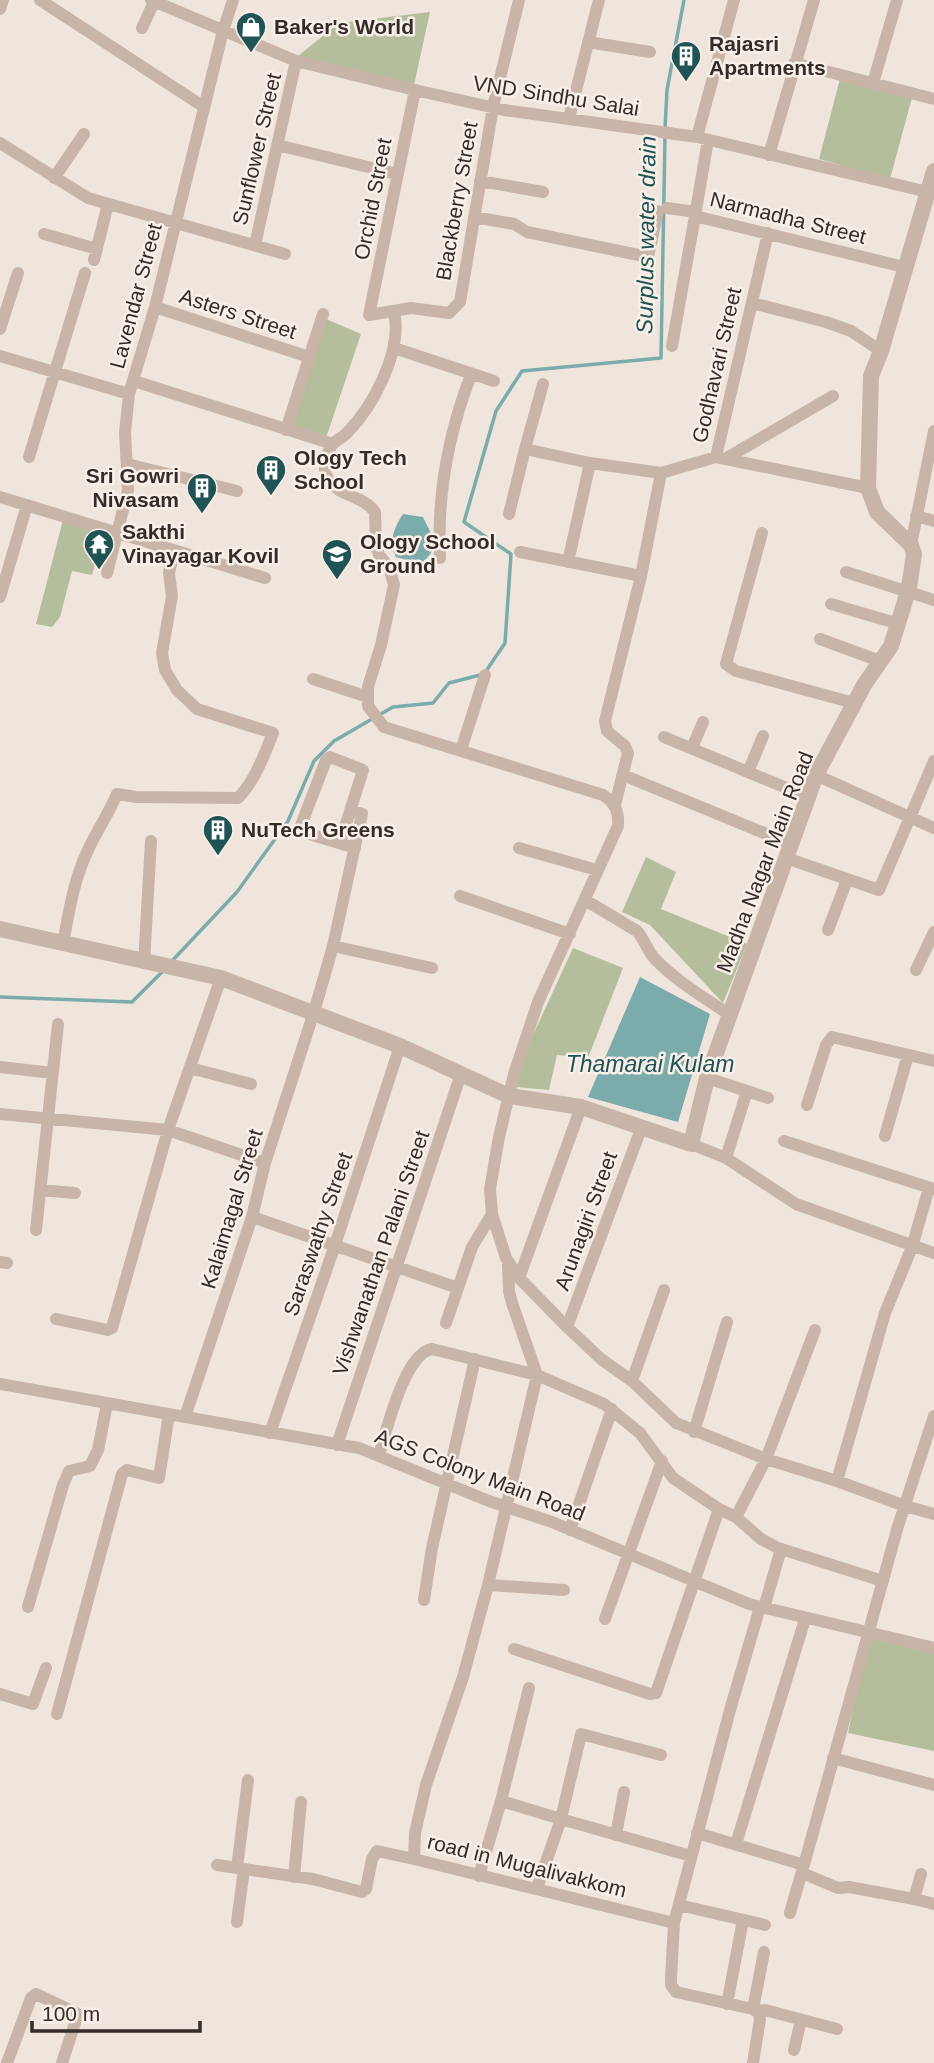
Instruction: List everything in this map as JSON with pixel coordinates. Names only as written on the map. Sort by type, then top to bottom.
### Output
[{"type":"street","points":[[0,9],[3,0]]},
{"type":"street","points":[[40,0],[204,107]]},
{"type":"street","points":[[142,28],[153,0]]},
{"type":"street","name":"VND Sindhu Salai","points":[[153,0],[296,61],[493,107],[703,138],[928,192]]},
{"type":"street","name":"Lavendar Street","points":[[107,573],[128,490],[125,432],[129,394],[155,307],[233,0]]},
{"type":"street","name":"Blackberry Street","points":[[394,312],[411,308],[449,313],[460,302],[493,107],[519,0]]},
{"type":"street","points":[[569,118],[599,0]]},
{"type":"street","name":"Narmadha Street","points":[[734,0],[703,138],[696,214],[904,267]]},
{"type":"street","points":[[769,155],[814,0]]},
{"type":"street","points":[[873,83],[897,0]]},
{"type":"street","points":[[588,42],[650,52]]},
{"type":"street","name":"Sunflower Street","points":[[255,245],[296,61]]},
{"type":"street","points":[[794,63],[934,99]]},
{"type":"street","name":"Orchid Street","points":[[394,312],[369,316],[415,90]]},
{"type":"street","points":[[54,178],[84,134]]},
{"type":"street","points":[[0,143],[85,197],[285,254]]},
{"type":"street","points":[[277,145],[397,174]]},
{"type":"street","points":[[911,545],[877,512],[868,488],[871,376],[881,351],[934,171]]},
{"type":"street","points":[[480,181],[542,192]]},
{"type":"street","points":[[44,234],[95,254],[108,204]]},
{"type":"street","points":[[474,217],[514,224],[527,232],[648,257],[662,210],[696,214],[672,346]]},
{"type":"street","name":"Godhavari Street","points":[[526,450],[661,473],[721,458],[768,233]]},
{"type":"street","points":[[0,329],[18,273]]},
{"type":"street","points":[[29,457],[85,273]]},
{"type":"street","points":[[752,303],[851,331],[881,351]]},
{"type":"street","name":"Asters Street","points":[[155,307],[309,357]]},
{"type":"street","points":[[394,312],[397,322],[394,348],[374,397],[345,435],[333,444],[323,466],[327,478],[338,491],[366,503],[375,512],[376,545],[379,555],[389,567],[394,585],[388,618],[368,687],[368,706],[384,727],[603,794],[615,805],[618,814],[618,826],[538,1002],[509,1096],[490,1189],[492,1214],[508,1264],[512,1303],[537,1375]]},
{"type":"street","points":[[286,430],[323,314]]},
{"type":"street","points":[[394,348],[494,381]]},
{"type":"street","points":[[0,356],[129,394]]},
{"type":"street","points":[[440,558],[440,530],[449,447],[471,374]]},
{"type":"street","points":[[134,381],[333,444]]},
{"type":"street","points":[[509,513],[543,384]]},
{"type":"street","points":[[721,458],[834,396]]},
{"type":"street","points":[[911,545],[934,431]]},
{"type":"street","points":[[721,458],[868,488]]},
{"type":"street","points":[[568,562],[590,463]]},
{"type":"street","points":[[127,464],[237,491]]},
{"type":"street","points":[[615,805],[628,757],[627,749],[607,731],[605,722],[641,576],[661,473]]},
{"type":"street","points":[[0,497],[265,578]]},
{"type":"street","points":[[0,597],[27,505]]},
{"type":"street","points":[[916,516],[934,521]]},
{"type":"street","points":[[762,533],[726,664],[736,671],[854,703]]},
{"type":"street","name":"Madha Nagar Main Road","points":[[691,1144],[707,1078],[816,775],[854,703],[891,646],[908,592],[914,554],[911,545]]},
{"type":"street","points":[[520,552],[641,576]]},
{"type":"street","points":[[63,944],[75,885],[89,848],[109,814],[117,794],[136,797],[238,798],[263,760],[273,733],[197,709],[177,690],[165,670],[162,653],[172,596],[169,573],[177,553]]},
{"type":"street","points":[[846,572],[934,600]]},
{"type":"street","points":[[831,604],[899,624]]},
{"type":"street","points":[[820,639],[880,661]]},
{"type":"street","points":[[461,750],[485,675]]},
{"type":"street","points":[[313,679],[368,697]]},
{"type":"street","points":[[692,748],[703,722]]},
{"type":"street","points":[[748,772],[764,736]]},
{"type":"street","points":[[664,737],[808,797]]},
{"type":"street","points":[[340,843],[357,812],[363,768],[330,757],[316,784],[300,828],[303,832],[355,848]]},
{"type":"street","points":[[623,775],[847,880],[875,890],[881,888],[934,761]]},
{"type":"street","points":[[816,775],[934,828]]},
{"type":"street","name":"Kalaimagal Street","points":[[185,1417],[252,1217],[265,1163],[333,946],[355,848],[357,812]]},
{"type":"street","points":[[151,841],[151,965]]},
{"type":"street","points":[[519,848],[597,870]]},
{"type":"street","points":[[828,930],[847,880]]},
{"type":"street","points":[[460,897],[570,933]]},
{"type":"street","points":[[585,900],[637,931],[651,955],[664,968],[730,1015]]},
{"type":"street","points":[[0,929],[151,965],[221,978],[400,1045],[509,1096],[581,1107],[691,1144],[726,1158],[796,1204],[934,1253]]},
{"type":"street","points":[[916,970],[934,932]]},
{"type":"street","points":[[333,946],[432,968]]},
{"type":"street","points":[[56,1319],[108,1330],[112,1328],[168,1130],[221,978]]},
{"type":"street","points":[[36,1230],[58,1024]]},
{"type":"street","points":[[807,1105],[826,1045],[832,1037],[934,1061]]},
{"type":"street","name":"Saraswathy Street","points":[[270,1433],[400,1045]]},
{"type":"street","points":[[885,1136],[908,1055]]},
{"type":"street","points":[[0,1067],[54,1073]]},
{"type":"street","points":[[190,1068],[251,1084]]},
{"type":"street","name":"Vishwanathan Palani Street","points":[[337,1445],[461,1074]]},
{"type":"street","points":[[707,1078],[768,1098]]},
{"type":"street","points":[[726,1158],[747,1091]]},
{"type":"street","points":[[519,1278],[581,1107]]},
{"type":"street","points":[[0,1114],[168,1130],[265,1163]]},
{"type":"street","name":"Arunagiri Street","points":[[567,1327],[641,1129]]},
{"type":"street","points":[[784,1141],[932,1188],[885,1313],[838,1481]]},
{"type":"street","points":[[40,1190],[75,1193]]},
{"type":"street","points":[[446,1323],[475,1240],[492,1214]]},
{"type":"street","points":[[252,1217],[458,1288]]},
{"type":"street","points":[[508,1264],[567,1327],[601,1359],[632,1381],[676,1423],[766,1459],[934,1514]]},
{"type":"street","points":[[632,1381],[664,1290]]},
{"type":"street","points":[[694,1432],[727,1322]]},
{"type":"street","points":[[736,1517],[766,1459],[815,1330]]},
{"type":"street","points":[[379,1455],[405,1376],[417,1358],[425,1350],[432,1349],[475,1359],[537,1375],[612,1409],[640,1433],[673,1478],[736,1517],[761,1539],[781,1549],[883,1580]]},
{"type":"street","points":[[424,1600],[432,1548],[475,1359]]},
{"type":"street","name":"road in Mugalivakkom","points":[[537,1375],[488,1585],[463,1677],[426,1785],[415,1833],[414,1859],[674,1923]]},
{"type":"street","name":"AGS Colony Main Road","points":[[0,1384],[359,1448],[446,1485],[570,1530],[762,1608],[934,1648]]},
{"type":"street","points":[[28,1607],[63,1485],[69,1471],[90,1466],[95,1458],[107,1404]]},
{"type":"street","points":[[570,1530],[612,1409]]},
{"type":"street","points":[[57,1714],[122,1474],[127,1470],[159,1478],[169,1414]]},
{"type":"street","points":[[790,1913],[883,1580],[934,1416]]},
{"type":"street","points":[[605,1619],[662,1461]]},
{"type":"street","points":[[514,1649],[653,1694],[660,1683],[719,1508]]},
{"type":"street","points":[[781,1549],[697,1832],[674,1923],[671,1978],[673,1989],[682,1994],[765,2010],[837,2029]]},
{"type":"street","points":[[488,1585],[564,1590]]},
{"type":"street","points":[[736,1844],[805,1619]]},
{"type":"street","points":[[0,1694],[33,1704],[46,1668]]},
{"type":"street","points":[[479,1876],[529,1688]]},
{"type":"street","points":[[537,1888],[561,1819],[581,1734],[662,1755]]},
{"type":"street","points":[[832,1758],[934,1784]]},
{"type":"street","points":[[237,1922],[248,1780]]},
{"type":"street","points":[[616,1835],[624,1792]]},
{"type":"street","points":[[500,1801],[691,1856]]},
{"type":"street","points":[[294,1877],[301,1802]]},
{"type":"street","points":[[697,1832],[803,1869],[838,1888],[934,1904]]},
{"type":"street","points":[[217,1865],[294,1877],[362,1892],[366,1889],[372,1859],[377,1851],[414,1859]]},
{"type":"street","points":[[914,1899],[921,1874]]},
{"type":"street","points":[[679,1905],[765,1925]]},
{"type":"street","points":[[727,2004],[743,1920]]},
{"type":"street","points":[[753,2063],[760,2019],[755,2010],[764,1952]]},
{"type":"street","points":[[7,2063],[32,1998],[36,1994],[76,2013],[62,2063]]},
{"type":"street","points":[[794,2050],[801,2020]]},
{"type":"green space","points":[[430,12],[414,85],[298,56],[339,23]]},
{"type":"green space","points":[[841,75],[913,94],[890,179],[819,159]]},
{"type":"green space","points":[[326,319],[361,334],[326,438],[293,427]]},
{"type":"green space","points":[[64,516],[105,529],[92,575],[72,571],[60,617],[52,627],[36,624]]},
{"type":"green space","points":[[646,857],[676,872],[661,909],[747,944],[723,1003],[650,925],[622,912]]},
{"type":"green space","points":[[573,948],[623,968],[588,1058],[557,1055],[549,1090],[516,1087],[528,1046]]},
{"type":"green space","points":[[869,1634],[934,1648],[934,1751],[848,1733]]},
{"type":"water","points":[[403,514],[423,517],[434,542],[431,552],[420,564],[396,557],[392,546],[393,535]]},
{"type":"water","name":"Thamarai Kulam","points":[[640,977],[710,1014],[678,1122],[588,1097]]},
{"type":"waterway","name":"Surplus water drain","points":[[665,129],[667,90],[684,0]]},
{"type":"waterway","name":"Surplus water drain","points":[[379,715],[393,707],[433,703],[449,683],[484,674],[505,643],[511,554],[464,522],[496,411],[522,371],[661,358],[665,137]]},
{"type":"waterway","name":"Surplus water drain","points":[[171,962],[237,892],[288,821],[314,761],[334,741],[372,719]]},
{"type":"waterway","name":"Surplus water drain","points":[[0,997],[132,1002],[164,970]]},
{"type":"place","name":"Baker's World","points":[[251,54]]},
{"type":"place","name":"Rajasri Apartments","points":[[686,83]]},
{"type":"place","name":"Ology Tech School","points":[[271,497]]},
{"type":"place","name":"Sri Gowri Nivasam","points":[[202,515]]},
{"type":"place","name":"Sakthi Vinayagar Kovil","points":[[99,571]]},
{"type":"place","name":"Ology School Ground","points":[[337,581]]},
{"type":"place","name":"NuTech Greens","points":[[218,857]]}]
